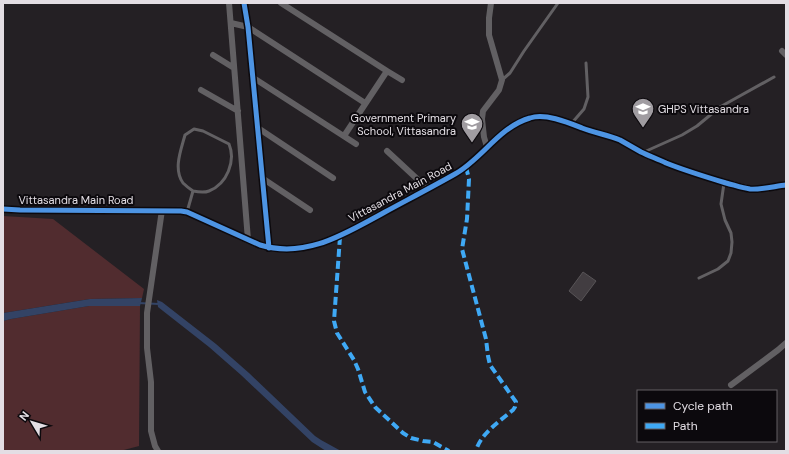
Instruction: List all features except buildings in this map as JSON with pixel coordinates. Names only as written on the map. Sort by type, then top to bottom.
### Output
[{"type":"street","points":[[229,3],[248,240]]},
{"type":"street","points":[[244,3],[248,27],[269,248]]},
{"type":"street","points":[[282,3],[402,80]]},
{"type":"street","points":[[487,147],[484,138],[482,119],[483,112],[499,90],[502,80],[489,35],[491,3]]},
{"type":"street","points":[[230,23],[248,27],[365,103]]},
{"type":"street","points":[[212,55],[234,68]]},
{"type":"street","points":[[344,136],[387,71]]},
{"type":"street","points":[[252,77],[356,144]]},
{"type":"street","points":[[201,90],[238,111]]},
{"type":"street","name":"Vittasandra Main Road","points":[[3,209],[176,210],[187,212],[269,248],[303,248],[340,236],[461,171],[507,130],[532,117],[541,116],[619,140],[693,173],[724,182],[749,189],[786,185]]},
{"type":"street","points":[[258,128],[334,178]]},
{"type":"street","points":[[387,151],[428,189]]},
{"type":"street","points":[[262,178],[310,210]]},
{"type":"street","points":[[158,451],[151,431],[151,382],[147,348],[147,312],[162,210]]},
{"type":"street","points":[[731,385],[786,343]]},
{"type":"lane","points":[[502,80],[510,73],[524,50],[558,3]]},
{"type":"lane","points":[[571,124],[584,109],[588,97],[586,63]]},
{"type":"lane","points":[[643,152],[682,135],[697,126],[720,107],[774,77]]},
{"type":"lane","points":[[194,129],[203,131],[229,144],[232,151],[231,163],[227,176],[219,185],[208,191],[193,191],[184,184],[179,174],[178,161],[185,134],[194,129]]},
{"type":"lane","points":[[699,278],[718,269],[728,261],[731,253],[731,233],[725,220],[721,204],[724,182]]},
{"type":"lane","points":[[187,212],[193,191]]},
{"type":"shaded area","points":[[3,216],[53,219],[144,289],[142,298],[90,299],[3,313]]},
{"type":"shaded area","points":[[89,306],[140,306],[139,446],[120,451],[3,451],[3,321]]},
{"type":"water","points":[[142,298],[140,306],[89,306],[3,321],[3,313],[90,299]]},
{"type":"water","points":[[157,300],[162,302],[216,344],[249,373],[315,436],[341,451],[326,451],[312,442],[241,375],[209,347],[158,307]]},
{"type":"waterway","points":[[138,303],[159,304]]},
{"type":"marked path","points":[[466,167],[469,179],[467,219],[462,249],[486,339],[490,365],[516,402],[513,410],[486,433],[476,451]]},
{"type":"marked path","points":[[340,237],[334,321],[337,333],[358,369],[365,392],[375,407],[403,433],[411,438],[433,442],[449,451]]},
{"type":"cycle path","points":[[244,3],[248,27],[269,248]]},
{"type":"cycle path","points":[[3,209],[181,211],[187,212],[260,245],[294,249],[326,242],[356,228],[465,168],[509,128],[519,122],[536,117],[549,117],[615,138],[666,163],[696,174],[747,189],[786,185]]},
{"type":"place","name":"GHPS Vittasandra","points":[[643,128]]},
{"type":"place","name":"Government Primary School, Vittasandra","points":[[472,144]]}]
